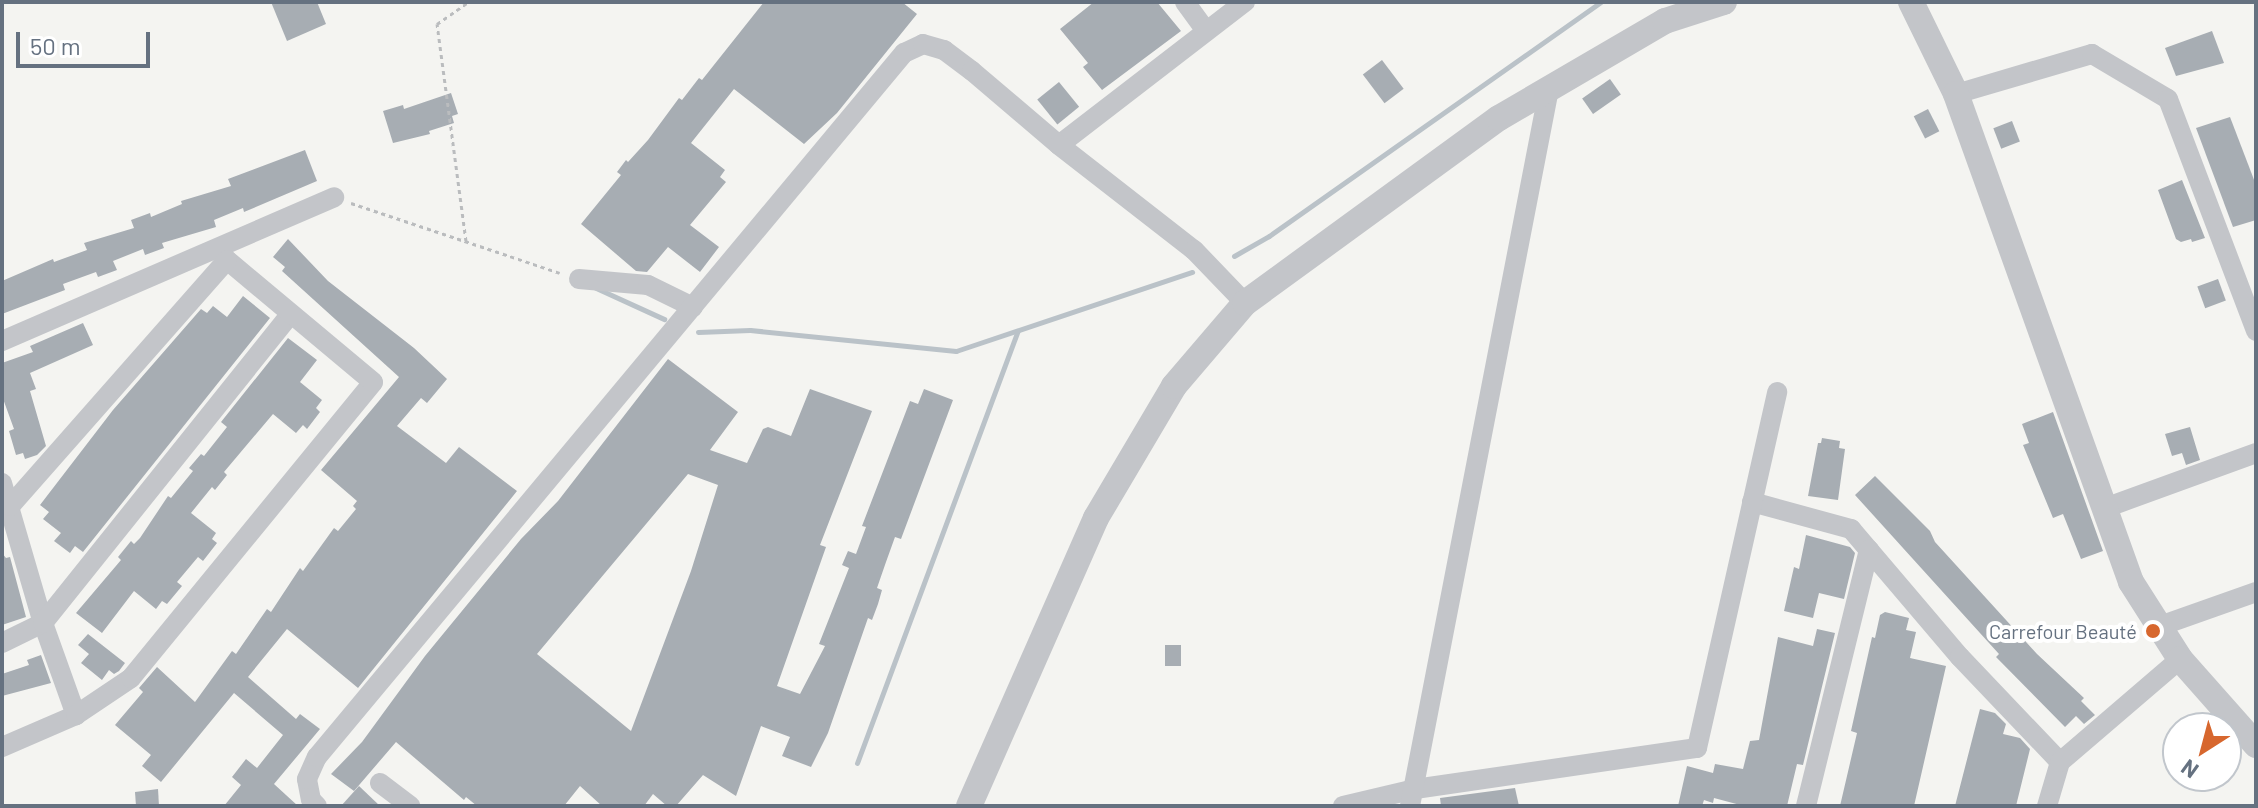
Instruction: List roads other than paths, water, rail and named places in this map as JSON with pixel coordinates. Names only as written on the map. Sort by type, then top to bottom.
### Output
[{"type":"street","points":[[1185,2],[1206,31]]},
{"type":"street","points":[[1059,145],[1245,2]]},
{"type":"street","points":[[969,806],[1096,518],[1174,386],[1245,303],[1499,118],[1665,21],[1724,2]]},
{"type":"street","points":[[1911,2],[1956,94],[2131,582],[2180,659],[2256,745]]},
{"type":"street","points":[[317,806],[311,800],[307,779],[317,757],[904,53],[923,44],[944,50],[1194,250],[1245,303]]},
{"type":"street","points":[[1956,94],[2092,54],[2168,99],[2256,331]]},
{"type":"street","points":[[1413,798],[1471,476],[1549,89]]},
{"type":"street","points":[[2,341],[334,197]]},
{"type":"street","points":[[2,747],[76,715],[131,678],[373,382],[227,260],[10,506]]},
{"type":"street","points":[[579,279],[648,285],[693,307]]},
{"type":"street","points":[[2,643],[43,623],[290,315]]},
{"type":"street","points":[[1343,806],[1413,798],[1697,748],[1777,392]]},
{"type":"street","points":[[2105,508],[2256,453]]},
{"type":"street","points":[[2,483],[43,623],[76,715]]},
{"type":"street","points":[[1752,502],[1851,529],[1960,657],[2060,762]]},
{"type":"street","points":[[1806,806],[1869,550]]},
{"type":"street","points":[[2160,626],[2256,592]]},
{"type":"street","points":[[2047,806],[2060,762],[2180,659]]},
{"type":"street","points":[[380,783],[404,804]]},
{"type":"waterway","points":[[1234,256],[1269,236],[1601,2]]},
{"type":"waterway","points":[[698,332],[750,330],[956,351],[1192,272]]},
{"type":"waterway","points":[[596,288],[664,319]]},
{"type":"waterway","points":[[857,763],[1018,331]]},
{"type":"place","name":"Carrefour Beauté","points":[[2153,631]]}]
